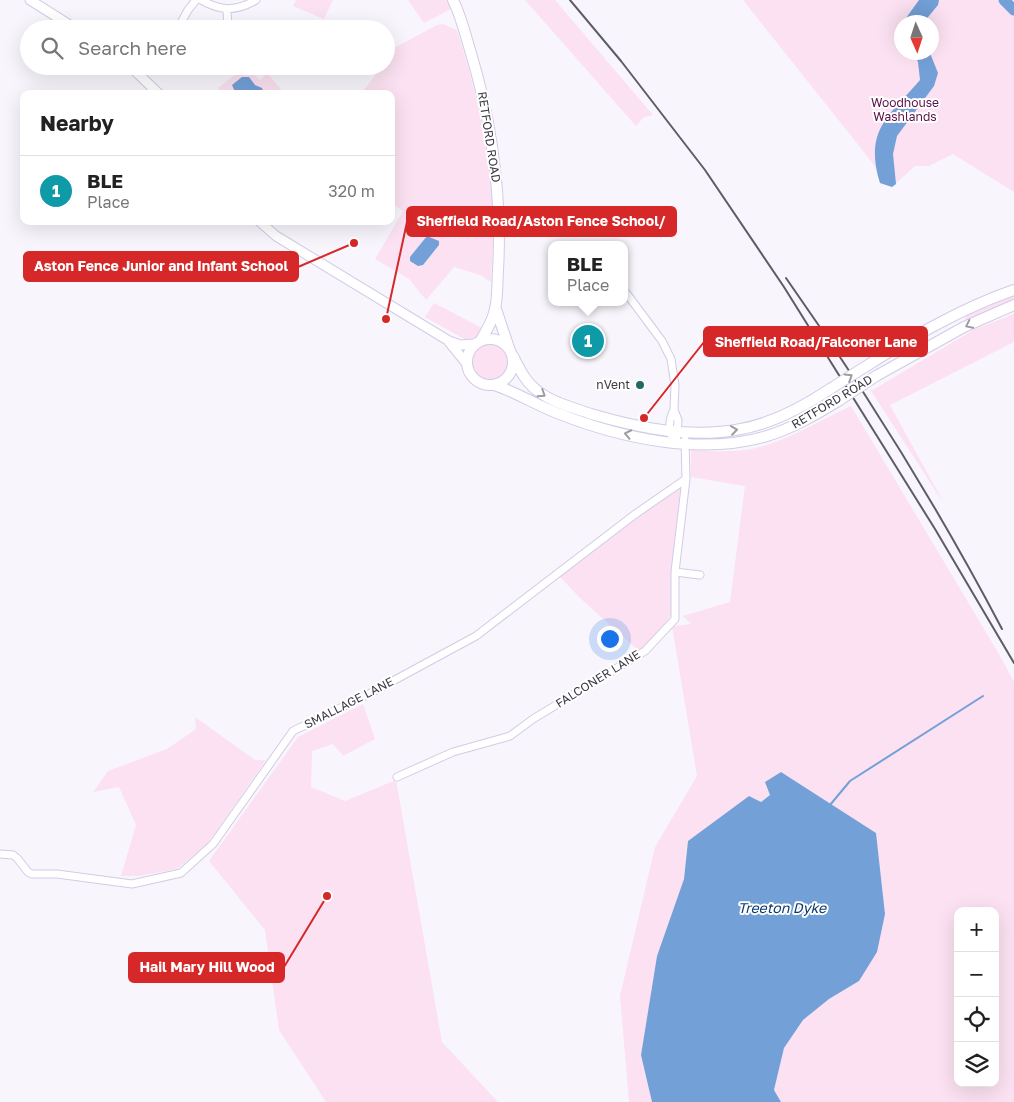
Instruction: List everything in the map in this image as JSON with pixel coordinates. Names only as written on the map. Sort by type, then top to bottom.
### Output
[{"type":"main road","name":"RETFORD ROAD","points":[[453,0],[480,81],[494,156],[498,202],[499,248],[496,308],[488,328],[478,342]]},
{"type":"main road","name":"RETFORD ROAD","points":[[496,308],[511,352],[527,383],[551,400],[613,420],[678,432],[718,432],[758,426],[794,411],[910,339],[987,299],[1014,290]]},
{"type":"main road","name":"RETFORD ROAD","points":[[494,385],[549,410],[584,422],[633,435],[685,443],[732,443],[760,438],[806,420],[876,376],[964,327],[1014,305]]},
{"type":"main road","points":[[494,339],[505,344],[511,352],[513,369],[506,380],[494,385],[481,384],[468,370],[467,364],[470,350],[478,342],[494,339]]},
{"type":"street","points":[[30,0],[62,20]]},
{"type":"street","points":[[183,20],[196,0]]},
{"type":"street","points":[[201,0],[212,7],[227,10],[256,0]]},
{"type":"street","points":[[227,10],[228,20]]},
{"type":"street","points":[[139,75],[155,90]]},
{"type":"street","points":[[264,225],[276,236],[449,341],[460,345],[478,342]]},
{"type":"street","name":"FALCONER LANE","points":[[397,777],[453,752],[510,736],[533,719],[645,651],[676,618],[675,572],[686,479],[685,443],[671,416],[674,410],[675,385],[671,359],[662,341],[628,295]]},
{"type":"street","points":[[449,341],[467,364]]},
{"type":"street","points":[[674,442],[678,432]]},
{"type":"street","name":"SMALLAGE LANE","points":[[0,854],[13,854],[24,868],[32,874],[57,874],[132,884],[181,873],[213,844],[293,731],[367,695],[476,636],[634,515],[686,479]]},
{"type":"street","points":[[675,572],[700,575]]},
{"type":"green space","points":[[296,0],[333,0],[324,19],[293,6]]},
{"type":"green space","points":[[408,0],[446,0],[451,9],[424,23]]},
{"type":"green space","points":[[525,0],[555,0],[653,115],[644,117],[636,126]]},
{"type":"green space","name":"Woodhouse Washlands","points":[[743,0],[1014,0],[1014,192],[953,154],[929,166],[915,166],[892,187],[880,183],[875,166]]},
{"type":"green space","points":[[443,24],[457,30],[469,70],[483,131],[490,173],[493,205],[493,238],[491,282],[480,275],[454,267],[426,300],[409,279],[375,259],[403,211],[395,206],[395,90],[364,90],[375,75],[395,75],[395,47],[437,25]]},
{"type":"green space","points":[[235,75],[254,75],[260,80],[265,75],[269,75],[281,89],[219,90],[218,88]]},
{"type":"green space","points":[[1014,295],[1014,302],[967,321],[965,319],[966,315]]},
{"type":"green space","points":[[434,303],[482,328],[477,337],[466,340],[425,317]]},
{"type":"green space","points":[[1014,314],[1014,342],[890,405],[946,507],[871,391],[975,329]]},
{"type":"green space","points":[[490,344],[497,345],[503,349],[507,355],[507,369],[503,375],[497,379],[490,380],[483,379],[477,375],[473,369],[472,362],[473,355],[477,349],[483,345]]},
{"type":"green space","points":[[851,406],[1014,682],[1014,1102],[781,1102],[774,1091],[784,1048],[803,1020],[829,999],[859,981],[885,914],[876,833],[781,772],[770,795],[760,803],[749,796],[688,841],[684,879],[657,956],[641,1055],[652,1102],[629,1102],[620,996],[655,847],[697,776],[672,626],[691,624],[683,616],[730,602],[745,486],[691,477],[691,450],[748,450],[793,435]]},
{"type":"green space","points":[[678,488],[680,489],[671,572],[672,613],[663,627],[639,651],[580,598],[559,576]]},
{"type":"green space","points":[[363,704],[375,739],[343,756],[333,744],[312,751],[311,787],[345,801],[396,780],[442,1042],[498,1102],[326,1102],[279,1030],[265,930],[209,861],[298,737]]},
{"type":"green space","points":[[195,717],[255,760],[266,760],[208,843],[177,869],[139,876],[121,876],[136,825],[119,787],[93,792],[108,771],[167,749],[196,729]]},
{"type":"water","points":[[919,0],[939,0],[938,5],[930,15],[908,15]]},
{"type":"water","points":[[917,60],[933,60],[938,73],[934,86],[897,136],[893,154],[896,184],[892,187],[880,183],[875,150],[877,137],[889,115],[920,80]]},
{"type":"water","points":[[242,77],[249,77],[255,85],[263,90],[234,90],[232,85]]},
{"type":"water","points":[[427,236],[439,241],[439,245],[423,265],[418,266],[410,261],[410,257]]},
{"type":"water","name":"Treeton Dyke","points":[[781,772],[876,833],[885,914],[877,952],[859,981],[829,999],[803,1020],[784,1048],[774,1090],[781,1102],[652,1102],[641,1055],[657,956],[684,879],[688,841],[749,796],[761,802],[770,795],[765,782]]},
{"type":"waterway","points":[[1004,0],[1014,10]]},
{"type":"waterway","points":[[830,805],[850,781],[983,696]]},
{"type":"railway","points":[[570,0],[621,61],[705,170],[784,287],[935,529],[1014,663]]},
{"type":"railway","points":[[786,278],[900,450],[978,583],[1002,629]]},
{"type":"place","name":"Aston Fence Junior and Infant School","points":[[354,243]]},
{"type":"place","name":"Sheffield Road/Aston Fence School/","points":[[386,319]]},
{"type":"place","name":"BLE","points":[[588,341]]},
{"type":"place","name":"nVent","points":[[640,385]]},
{"type":"place","name":"Sheffield Road/Falconer Lane","points":[[644,418]]},
{"type":"place","name":"Hail Mary Hill Wood","points":[[327,896]]}]
